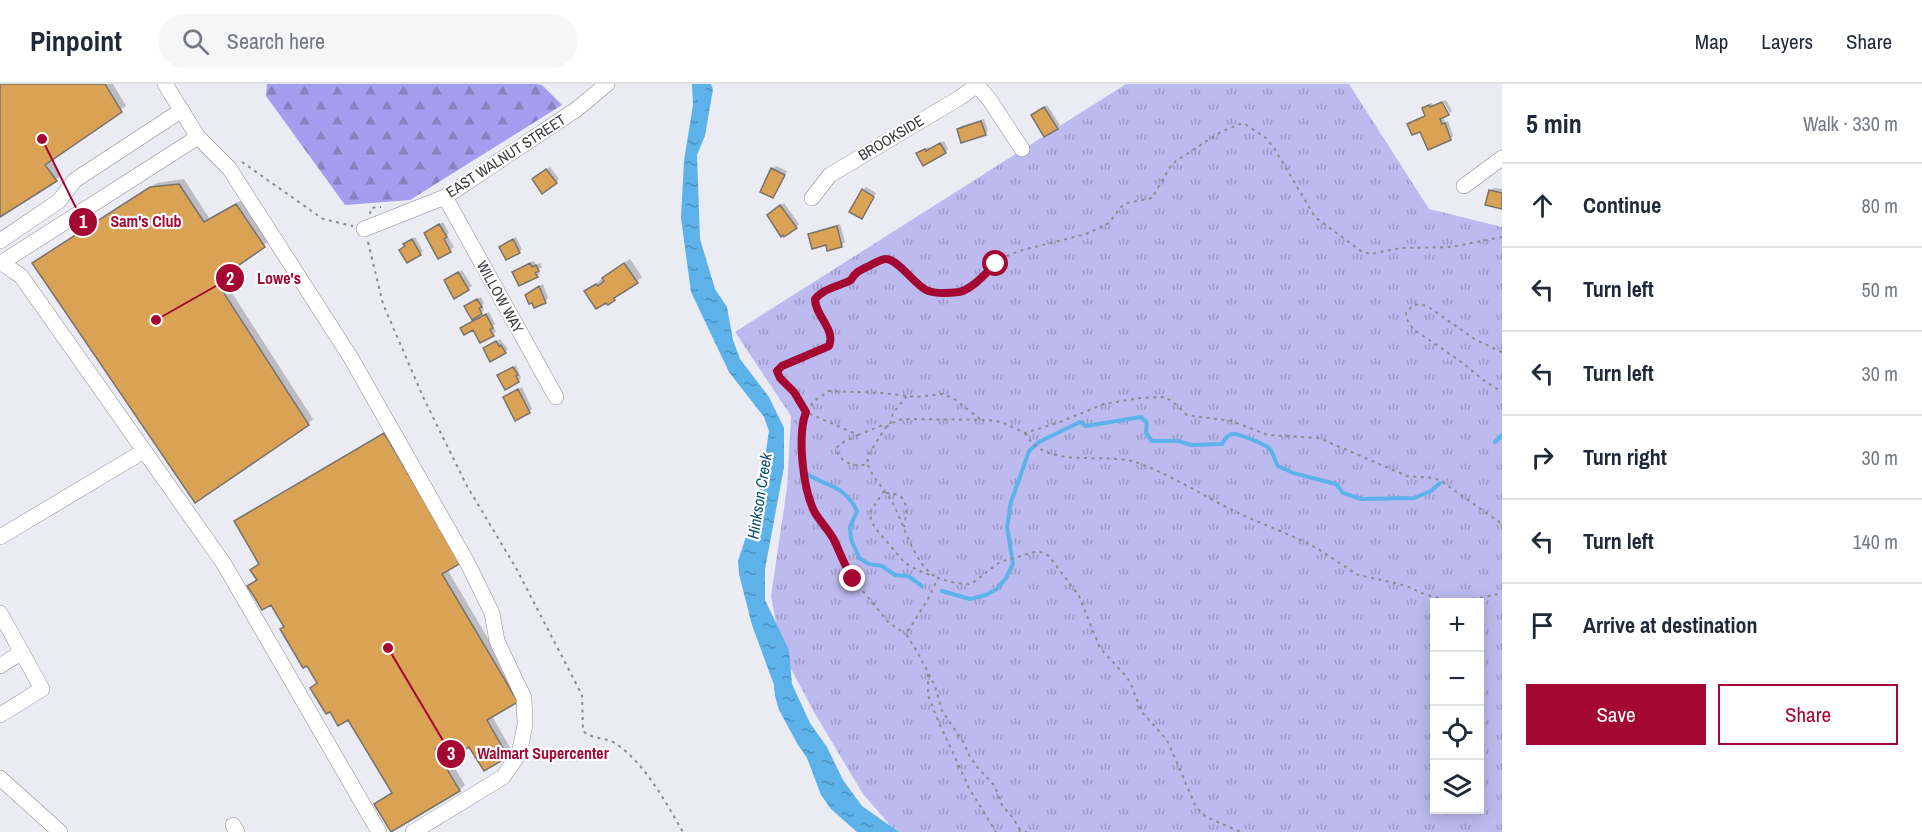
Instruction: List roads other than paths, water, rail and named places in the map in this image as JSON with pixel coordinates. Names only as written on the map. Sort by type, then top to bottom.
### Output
[{"type":"street","points":[[165,84],[198,137],[229,168],[351,358],[468,564],[492,614],[496,641],[524,698],[525,725],[519,754],[503,777],[413,832]]},
{"type":"street","name":"EAST WALNUT STREET","points":[[364,228],[445,197],[578,109],[607,84]]},
{"type":"street","points":[[977,85],[1023,149]]},
{"type":"street","name":"BROOKSIDE","points":[[812,198],[830,175],[961,97],[977,85]]},
{"type":"street","points":[[0,241],[59,201],[75,180],[182,110]]},
{"type":"street","points":[[198,137],[1,263],[21,276],[224,564],[379,832]]},
{"type":"street","points":[[1464,186],[1502,158]]},
{"type":"street","name":"WILLOW WAY","points":[[445,197],[556,398]]},
{"type":"street","points":[[0,537],[144,451]]},
{"type":"street","points":[[0,613],[42,689],[0,715]]},
{"type":"street","points":[[0,666],[22,652]]},
{"type":"street","points":[[0,778],[60,832]]},
{"type":"water","name":"Hinkson Creek","points":[[692,84],[711,84],[713,89],[705,136],[697,155],[700,239],[715,289],[727,307],[733,340],[740,359],[769,397],[784,428],[784,467],[765,569],[765,600],[789,650],[792,684],[810,723],[827,747],[843,780],[862,806],[899,832],[857,832],[831,809],[821,795],[807,758],[779,710],[774,685],[752,625],[739,574],[738,561],[755,509],[769,431],[764,417],[729,372],[691,292],[681,218],[684,161],[693,105]]},
{"type":"waterway","points":[[942,591],[970,599],[986,595],[997,589],[1006,578],[1013,564],[1007,527],[1011,502],[1029,451],[1039,442],[1080,422],[1086,426],[1141,417],[1147,423],[1146,433],[1152,441],[1178,441],[1191,445],[1222,444],[1231,435],[1240,435],[1269,448],[1278,466],[1293,473],[1336,484],[1343,493],[1361,499],[1414,498],[1431,491],[1440,483]]},
{"type":"waterway","points":[[1495,442],[1502,435]]},
{"type":"waterway","points":[[807,474],[841,491],[852,502],[857,511],[850,527],[851,539],[859,558],[869,564],[882,566],[895,575],[908,576],[922,586]]},
{"type":"place","name":"Sam's Club","points":[[42,139]]},
{"type":"place","name":"Lowe's","points":[[156,320]]},
{"type":"place","name":"Walmart Supercenter","points":[[388,648]]}]
